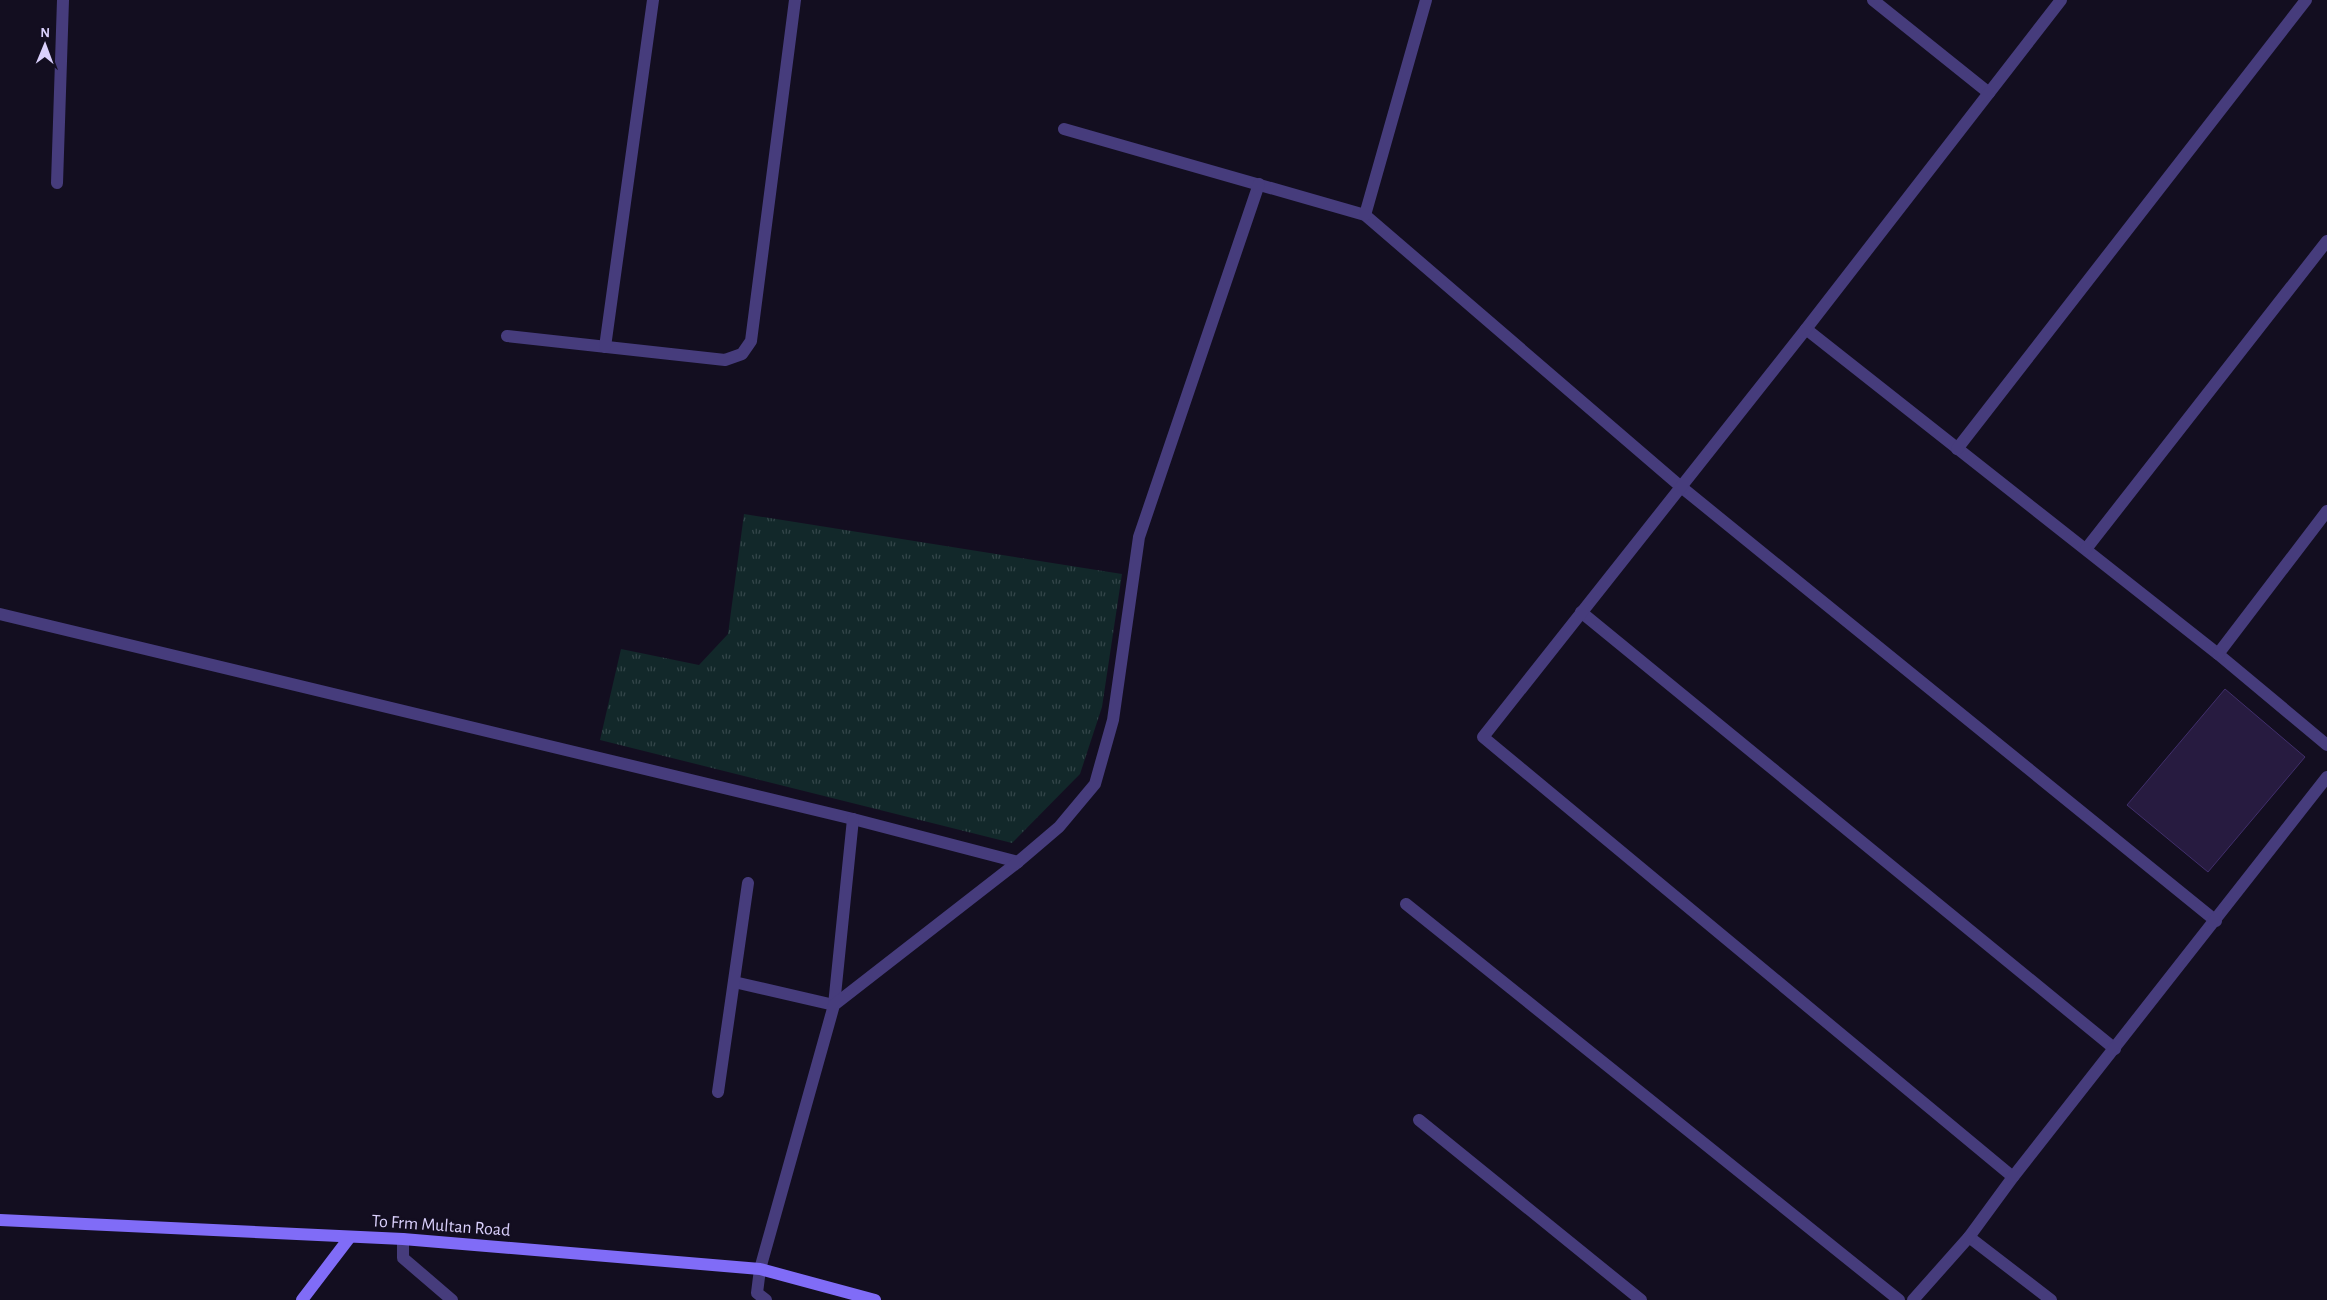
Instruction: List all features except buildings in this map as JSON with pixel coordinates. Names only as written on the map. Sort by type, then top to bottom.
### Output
[{"type":"street","points":[[57,183],[63,0]]},
{"type":"street","points":[[605,347],[653,0]]},
{"type":"street","points":[[507,336],[725,360],[742,354],[751,341],[795,0]]},
{"type":"street","points":[[1365,214],[1426,0]]},
{"type":"street","points":[[1873,0],[1989,92]]},
{"type":"street","points":[[2013,1177],[1483,737],[1806,329],[2062,0]]},
{"type":"street","points":[[1957,449],[2306,0]]},
{"type":"street","points":[[1064,129],[1365,214],[1680,486],[2216,921]]},
{"type":"street","points":[[834,1005],[1018,862],[1059,827],[1095,784],[1113,720],[1139,537],[1259,184]]},
{"type":"street","points":[[2086,549],[2327,241]]},
{"type":"street","points":[[1806,329],[2218,654],[2327,745]]},
{"type":"street","points":[[2218,654],[2327,511]]},
{"type":"street","points":[[1582,612],[2115,1049]]},
{"type":"street","points":[[0,614],[853,819],[1018,862]]},
{"type":"street","points":[[1913,1300],[1969,1237],[2013,1177],[2327,778]]},
{"type":"street","points":[[766,1300],[757,1293],[760,1269],[834,1005],[853,819]]},
{"type":"street","points":[[718,1092],[748,884]]},
{"type":"street","points":[[1406,904],[1900,1300]]},
{"type":"street","points":[[734,982],[834,1005]]},
{"type":"street","points":[[1419,1120],[1641,1300]]},
{"type":"street","name":"To Frm Multan Road","points":[[0,1220],[402,1239],[760,1269],[875,1300]]},
{"type":"street","points":[[302,1300],[350,1237]]},
{"type":"street","points":[[1969,1237],[2051,1300]]},
{"type":"street","points":[[402,1239],[403,1258],[452,1300]]},
{"type":"green space","points":[[744,514],[1122,574],[1102,707],[1080,774],[1012,843],[600,740],[621,649],[699,665],[728,634]]}]
